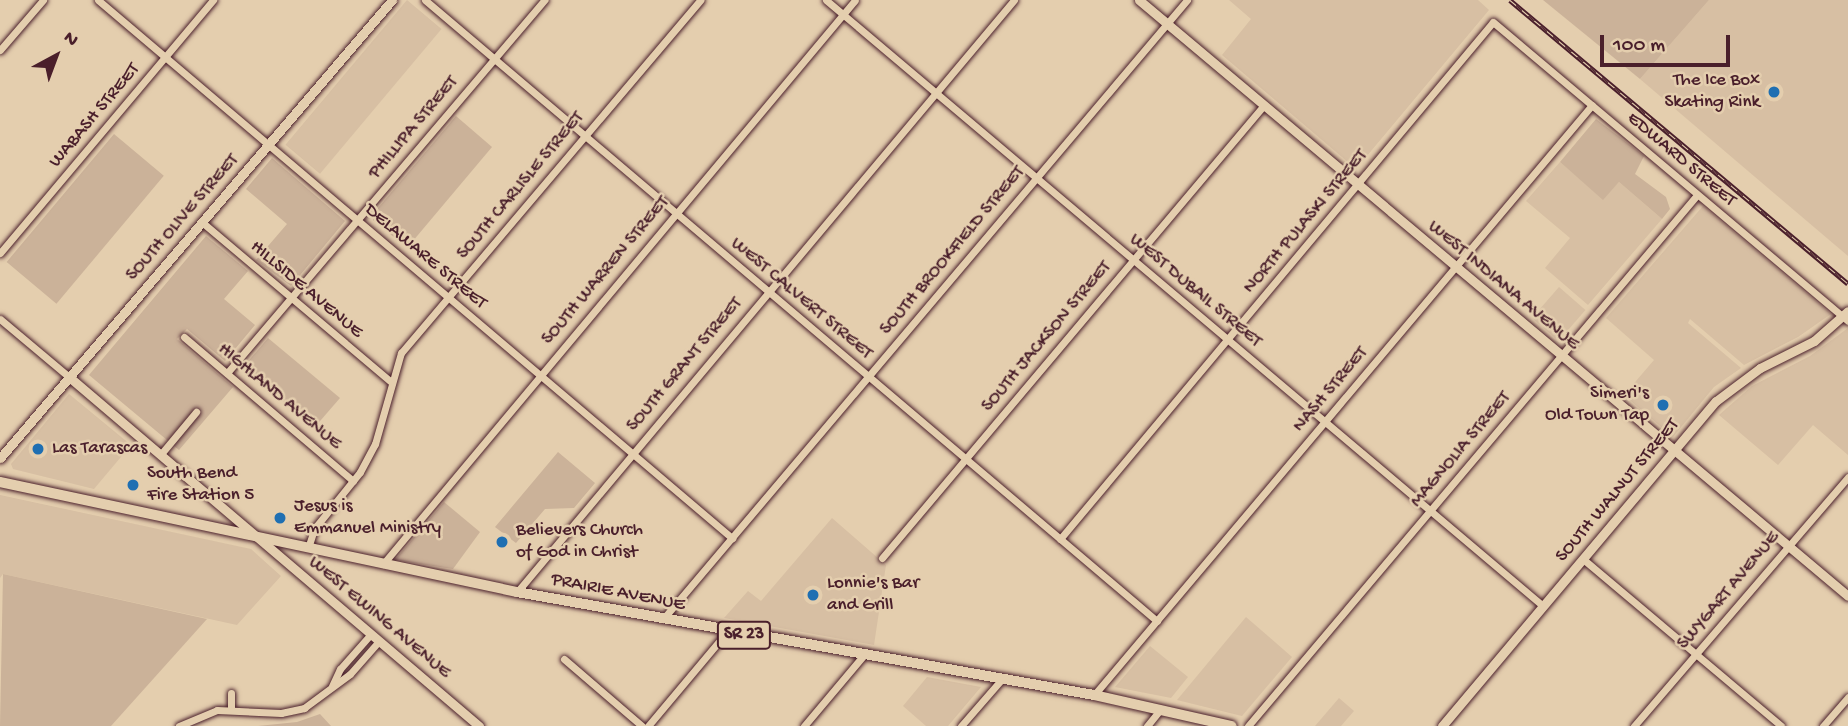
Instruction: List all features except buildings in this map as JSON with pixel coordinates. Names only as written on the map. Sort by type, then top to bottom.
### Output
[{"type":"main road","name":"PRAIRIE AVENUE","points":[[0,482],[517,592],[727,632],[1094,695],[1232,726]]},
{"type":"street","points":[[0,50],[43,0]]},
{"type":"street","name":"DELAWARE STREET","points":[[98,0],[732,538]]},
{"type":"street","name":"WABASH STREET","points":[[0,253],[213,0]]},
{"type":"street","name":"SOUTH OLIVE STREET","points":[[0,458],[392,0]]},
{"type":"street","name":"WEST CALVERT STREET","points":[[425,0],[1157,621]]},
{"type":"street","name":"PHILLIPA STREET","points":[[227,373],[544,0]]},
{"type":"street","name":"SOUTH CARLISLE STREET","points":[[308,548],[314,529],[353,481],[379,433],[390,381],[401,353],[700,0]]},
{"type":"street","name":"WEST DUBAIL STREET","points":[[826,0],[1543,606]]},
{"type":"street","name":"SOUTH WARREN STREET","points":[[383,564],[855,0]]},
{"type":"street","name":"SOUTH GRANT STREET","points":[[517,592],[1014,0]]},
{"type":"street","name":"WEST INDIANA AVENUE","points":[[1139,0],[1673,452],[1848,596]]},
{"type":"street","name":"SOUTH BROOKFIELD STREET","points":[[663,620],[1187,0]]},
{"type":"street","name":"EDWARD STREET","points":[[1493,22],[1846,316]]},
{"type":"street","name":"NORTH PULASKI STREET","points":[[1060,539],[1493,22]]},
{"type":"street","name":"SOUTH JACKSON STREET","points":[[882,558],[1264,105]]},
{"type":"street","name":"NASH STREET","points":[[1094,695],[1592,105]]},
{"type":"street","name":"MAGNOLIA STREET","points":[[1248,726],[1698,195]]},
{"type":"street","name":"HILLSIDE AVENUE","points":[[202,223],[390,381]]},
{"type":"street","name":"SOUTH WALNUT STREET","points":[[1442,726],[1673,452],[1735,384],[1814,341],[1846,316]]},
{"type":"street","name":"WEST EWING AVENUE","points":[[0,318],[479,726]]},
{"type":"street","name":"HIGHLAND AVENUE","points":[[184,337],[353,481]]},
{"type":"street","points":[[160,454],[196,412]]},
{"type":"street","name":"SWYGART AVENUE","points":[[1634,726],[1848,477]]},
{"type":"street","points":[[1583,559],[1781,726]]},
{"type":"street","points":[[648,726],[727,632]]},
{"type":"street","points":[[331,688],[340,669],[371,634]]},
{"type":"street","points":[[179,726],[207,712],[297,710],[331,688],[379,641]]},
{"type":"street","points":[[804,726],[863,656]]},
{"type":"street","points":[[564,659],[642,726]]},
{"type":"street","points":[[961,726],[1000,680]]},
{"type":"street","points":[[231,693],[231,710]]},
{"type":"street","points":[[1824,726],[1848,697]]},
{"type":"street","points":[[1147,726],[1162,709]]},
{"type":"shaded area","points":[[407,0],[441,29],[320,174],[286,145]]},
{"type":"shaded area","points":[[1229,0],[1478,0],[1489,10],[1356,169],[1222,55],[1251,19]]},
{"type":"shaded area","points":[[1543,0],[1709,0],[1640,79]]},
{"type":"shaded area","points":[[1709,0],[1848,0],[1848,256],[1640,79]]},
{"type":"shaded area","points":[[456,116],[492,147],[407,248],[373,220],[373,214]]},
{"type":"shaded area","points":[[1596,119],[1644,156],[1635,174],[1666,197],[1670,209],[1662,219],[1619,182],[1603,200],[1560,162]]},
{"type":"shaded area","points":[[114,134],[164,176],[56,304],[7,262]]},
{"type":"shaded area","points":[[272,158],[345,221],[291,286],[256,260],[287,224],[246,189]]},
{"type":"shaded area","points":[[1560,162],[1603,199],[1619,182],[1662,219],[1588,305],[1545,268],[1570,238],[1526,201]]},
{"type":"shaded area","points":[[1703,206],[1831,314],[1798,337],[1744,365],[1690,319],[1688,323],[1741,368],[1714,387],[1673,437],[1624,395],[1654,360],[1606,318]]},
{"type":"shaded area","points":[[206,236],[248,271],[224,299],[255,325],[225,361],[187,329],[177,339],[233,387],[179,450],[89,375]]},
{"type":"shaded area","points":[[1559,287],[1585,310],[1559,341],[1532,318]]},
{"type":"shaded area","points":[[1848,328],[1848,455],[1813,425],[1778,465],[1719,415],[1752,386],[1810,356]]},
{"type":"shaded area","points":[[268,338],[340,398],[314,428],[246,370],[245,365]]},
{"type":"shaded area","points":[[69,394],[131,445],[94,489],[13,469],[11,464]]},
{"type":"shaded area","points":[[558,452],[595,483],[574,508],[545,509],[516,543],[495,527]]},
{"type":"shaded area","points":[[0,495],[251,549],[281,576],[237,625],[3,574],[0,578]]},
{"type":"shaded area","points":[[444,502],[480,532],[453,569],[395,560]]},
{"type":"shaded area","points":[[832,518],[886,565],[874,645],[724,618],[748,591],[761,601]]},
{"type":"shaded area","points":[[3,574],[207,619],[111,726],[0,726]]},
{"type":"shaded area","points":[[1246,617],[1292,657],[1242,716],[1177,700]]},
{"type":"shaded area","points":[[1150,646],[1188,677],[1171,698],[1115,687]]},
{"type":"shaded area","points":[[927,677],[981,687],[948,726],[926,726],[903,706]]},
{"type":"shaded area","points":[[1339,698],[1354,711],[1341,726],[1315,726]]},
{"type":"shaded area","points":[[320,714],[331,726],[258,726],[297,722]]},
{"type":"railway","points":[[1510,0],[1848,284]]},
{"type":"place","name":"The Ice Box Skating Rink","points":[[1774,92]]},
{"type":"place","name":"Simeri's Old Town Tap","points":[[1663,405]]},
{"type":"place","name":"Las Tarascas","points":[[38,449]]},
{"type":"place","name":"South Bend Fire Station 5","points":[[133,485]]},
{"type":"place","name":"Jesus is Emmanuel Ministry","points":[[280,518]]},
{"type":"place","name":"Believers Church of God in Christ","points":[[502,542]]},
{"type":"place","name":"Lonnie's Bar and Grill","points":[[813,595]]}]
